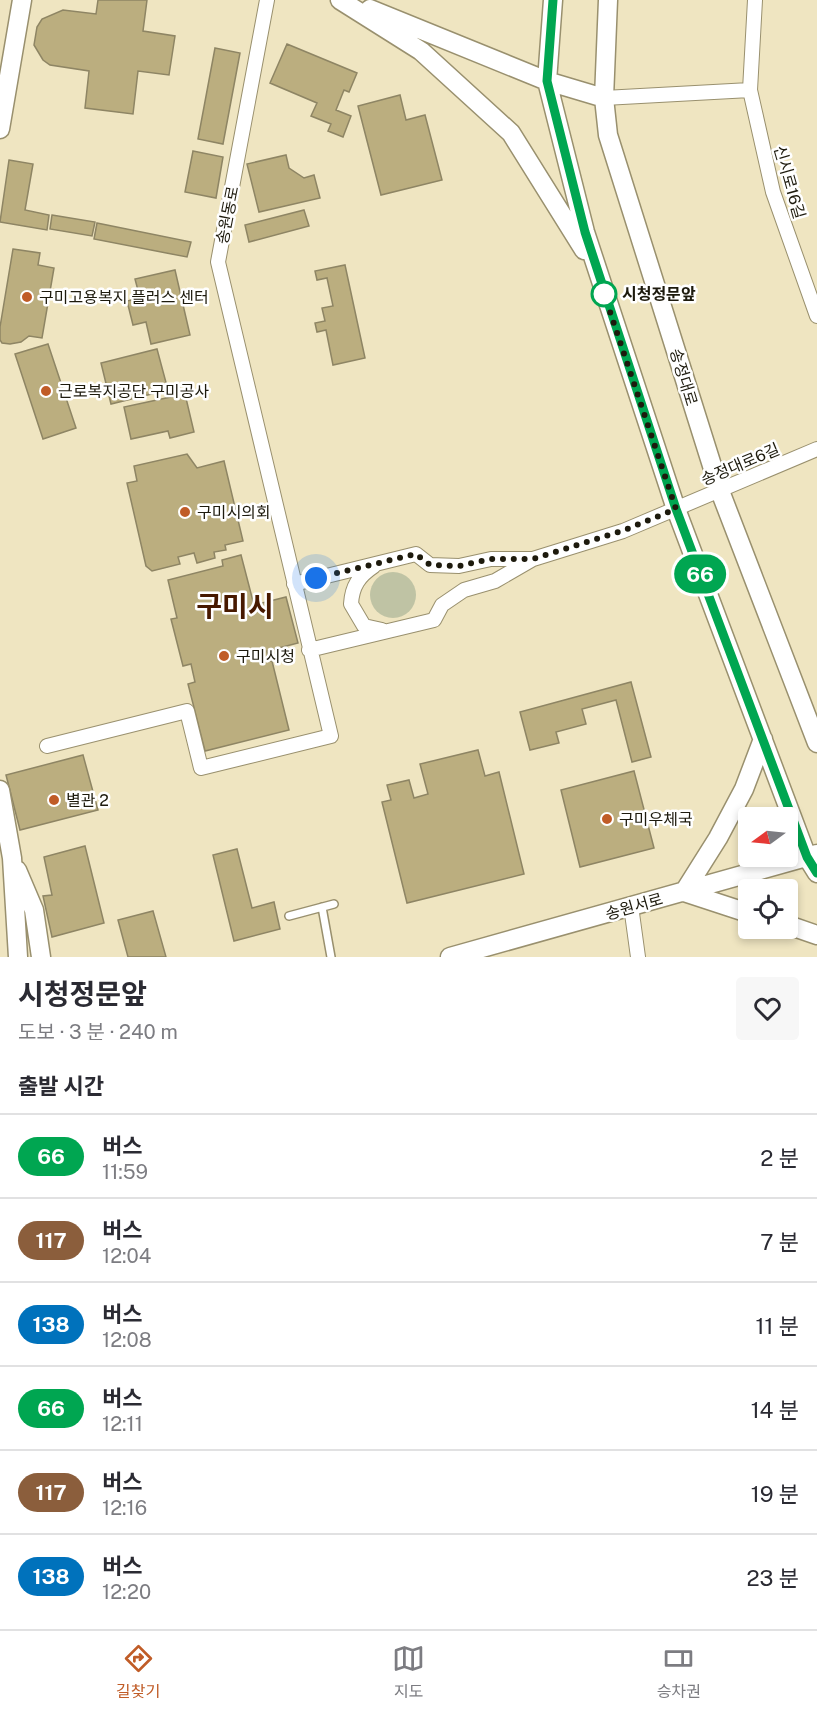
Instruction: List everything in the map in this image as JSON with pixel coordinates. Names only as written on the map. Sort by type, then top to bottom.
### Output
[{"type":"street","points":[[0,129],[22,0]]},
{"type":"street","name":"송원동로","points":[[47,746],[187,711],[201,768],[331,736],[218,262],[267,0]]},
{"type":"street","points":[[340,0],[421,51],[511,133],[597,272]]},
{"type":"street","points":[[347,0],[547,81],[604,98],[750,90]]},
{"type":"street","points":[[553,0],[547,81],[569,176],[597,272],[676,509],[763,739],[812,855],[817,873]]},
{"type":"street","name":"송정대로","points":[[608,0],[604,98],[608,135],[720,491],[817,743]]},
{"type":"street","name":"신시로16길","points":[[755,0],[750,90],[773,192],[817,316]]},
{"type":"street","name":"송정대로6길","points":[[533,559],[622,531],[817,450]]},
{"type":"street","points":[[294,584],[416,554],[430,565],[459,566],[491,559],[533,559]]},
{"type":"street","points":[[309,650],[434,620],[442,605],[464,590],[495,581],[533,559]]},
{"type":"street","points":[[377,563],[361,575],[351,593],[351,604],[364,626],[393,630]]},
{"type":"street","points":[[738,910],[684,892],[718,838],[744,789],[763,739]]},
{"type":"street","points":[[0,790],[2,819],[12,858],[34,910],[40,957]]},
{"type":"street","name":"송원서로","points":[[450,957],[812,855]]},
{"type":"street","points":[[12,858],[17,956]]},
{"type":"street","points":[[631,906],[638,957]]},
{"type":"street","points":[[798,928],[817,935]]},
{"type":"lane","points":[[289,916],[334,904]]},
{"type":"lane","points":[[322,908],[331,957]]},
{"type":"green space","points":[[393,572],[402,573],[410,578],[415,586],[415,604],[410,612],[402,617],[393,618],[384,617],[376,612],[371,604],[370,595],[371,586],[376,578],[384,573]]},
{"type":"building","points":[[98,0],[147,0],[143,31],[175,36],[169,75],[138,71],[133,114],[85,108],[89,71],[50,65],[43,60],[34,45],[37,27],[42,19],[63,10],[96,14]]},
{"type":"building","points":[[287,44],[357,73],[349,92],[344,90],[336,110],[351,116],[343,137],[328,131],[331,124],[311,116],[317,103],[270,83]]},
{"type":"building","points":[[215,48],[240,53],[223,144],[198,139]]},
{"type":"building","points":[[400,95],[406,120],[425,115],[442,180],[381,195],[358,106]]},
{"type":"building","points":[[193,151],[223,157],[216,198],[185,192]]},
{"type":"building","points":[[286,155],[289,168],[304,178],[314,175],[320,198],[259,212],[247,164]]},
{"type":"building","points":[[9,160],[33,164],[25,210],[49,215],[47,230],[0,222]]},
{"type":"building","points":[[304,210],[309,226],[249,242],[245,225]]},
{"type":"building","points":[[52,215],[95,222],[92,236],[50,229]]},
{"type":"building","points":[[97,223],[191,242],[187,257],[94,239]]},
{"type":"building","name":"구미고용복지 플러스 센터","points":[[13,249],[40,253],[38,265],[54,268],[42,338],[29,336],[21,342],[10,344],[2,343],[0,340],[0,327]]},
{"type":"building","points":[[345,265],[365,358],[333,365],[326,330],[317,332],[315,323],[325,321],[322,308],[333,306],[327,278],[317,280],[315,271]]},
{"type":"building","points":[[175,270],[190,335],[151,344],[146,322],[133,325],[127,301],[140,298],[135,279]]},
{"type":"building","name":"근로복지공단 구미공사","points":[[48,344],[76,428],[43,439],[15,354]]},
{"type":"building","points":[[157,349],[168,390],[111,404],[101,363]]},
{"type":"building","points":[[185,394],[194,432],[170,438],[168,431],[131,439],[124,407]]},
{"type":"building","name":"구미시의회","points":[[187,454],[197,468],[224,461],[243,541],[225,545],[226,550],[214,552],[215,558],[197,563],[194,553],[178,557],[180,564],[152,571],[146,566],[127,483],[137,481],[134,466]]},
{"type":"building","name":"구미시청","points":[[241,555],[254,605],[286,597],[298,643],[267,651],[269,661],[272,661],[289,730],[205,751],[188,684],[195,682],[191,664],[183,666],[171,619],[177,618],[168,580],[223,566],[222,560]]},
{"type":"building","points":[[631,682],[651,757],[632,762],[616,700],[582,709],[586,724],[556,732],[559,743],[530,750],[520,712]]},
{"type":"building","points":[[478,750],[485,776],[499,772],[524,874],[407,903],[382,802],[391,800],[387,785],[409,780],[414,798],[428,794],[420,764]]},
{"type":"building","name":"별관 2","points":[[83,755],[98,810],[20,830],[6,775]]},
{"type":"building","name":"구미우체국","points":[[634,771],[654,848],[580,867],[561,790]]},
{"type":"building","points":[[85,846],[104,923],[52,937],[43,896],[52,895],[44,857]]},
{"type":"building","points":[[237,849],[252,908],[274,902],[280,929],[234,941],[213,855]]},
{"type":"building","points":[[153,911],[166,957],[128,957],[118,920]]},
{"type":"bus line","name":"66","points":[[553,0],[547,81],[569,176],[585,232],[676,509],[807,857],[817,873]]},
{"type":"place","name":"시청정문앞","points":[[604,294]]},
{"type":"place","name":"구미고용복지 플러스 센터","points":[[27,297]]},
{"type":"place","name":"근로복지공단 구미공사","points":[[46,391]]},
{"type":"place","name":"구미시의회","points":[[185,512]]},
{"type":"place","name":"구미시청","points":[[224,656]]},
{"type":"place","name":"별관 2","points":[[54,800]]},
{"type":"place","name":"구미우체국","points":[[607,819]]},
{"type":"district","name":"구미시","points":[[235,606]]},
{"type":"route","points":[[316,578],[416,554],[430,565],[459,566],[491,559],[533,559],[622,531],[676,509],[604,294]]}]
